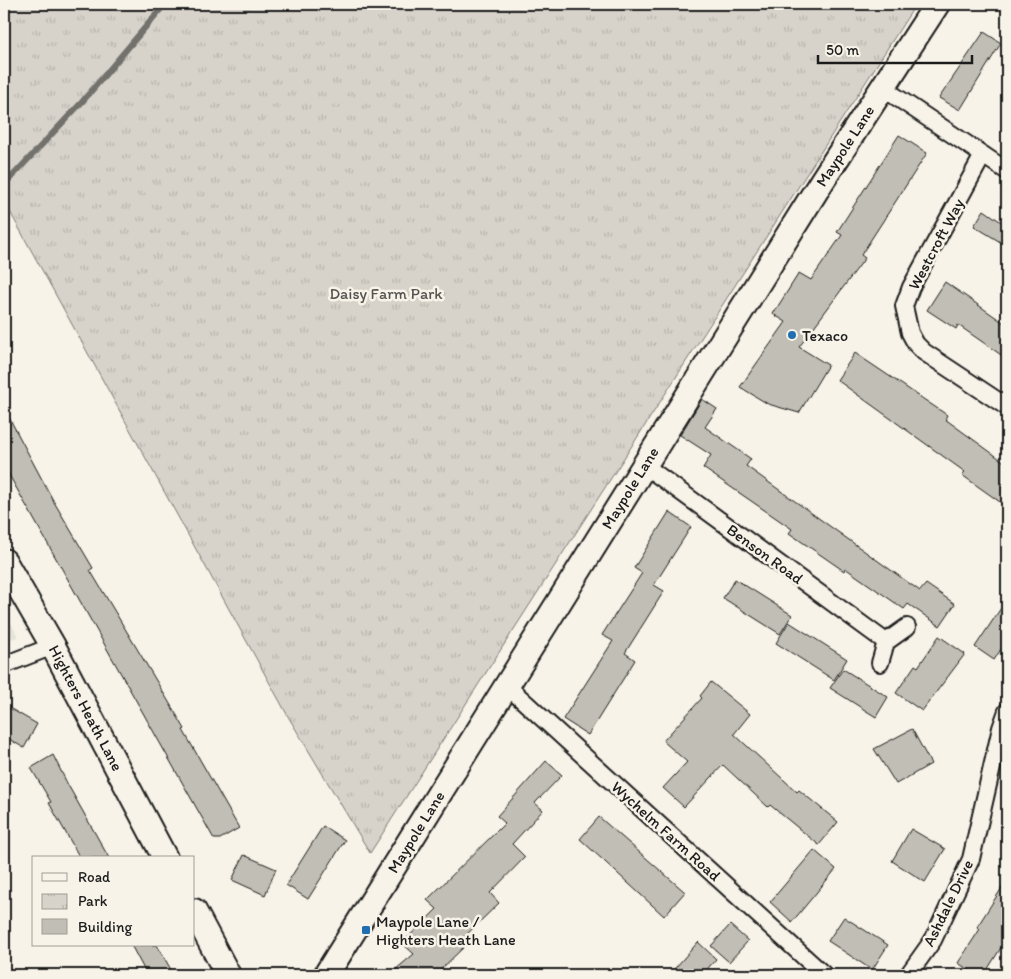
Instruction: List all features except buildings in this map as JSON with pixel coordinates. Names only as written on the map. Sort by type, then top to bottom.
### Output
[{"type":"street","name":"Maypole Lane","points":[[326,975],[644,465],[937,4]]},
{"type":"street","points":[[883,88],[1007,171]]},
{"type":"street","name":"Westcroft Way","points":[[983,155],[911,287],[904,306],[910,333],[924,352],[1007,407]]},
{"type":"street","name":"Benson Road","points":[[644,465],[886,642]]},
{"type":"street","name":"Highters Heath Lane","points":[[4,561],[53,646],[164,856]]},
{"type":"street","points":[[880,663],[886,642],[906,628]]},
{"type":"street","points":[[4,665],[53,646]]},
{"type":"street","name":"Wychelm Farm Road","points":[[507,686],[818,973]]},
{"type":"street","name":"Ashdale Drive","points":[[908,975],[933,940],[971,859],[1001,728],[1007,711]]},
{"type":"street","points":[[195,913],[228,975]]},
{"type":"shaded area","points":[[4,608],[18,637],[4,641]]},
{"type":"green space","name":"Daisy Farm Park","points":[[4,4],[916,4],[370,853],[289,718],[4,201]]},
{"type":"waterway","points":[[4,185],[82,102],[165,4]]},
{"type":"place","name":"Texaco","points":[[792,335]]},
{"type":"place","name":"Maypole Lane / Highters Heath Lane","points":[[366,930]]}]
